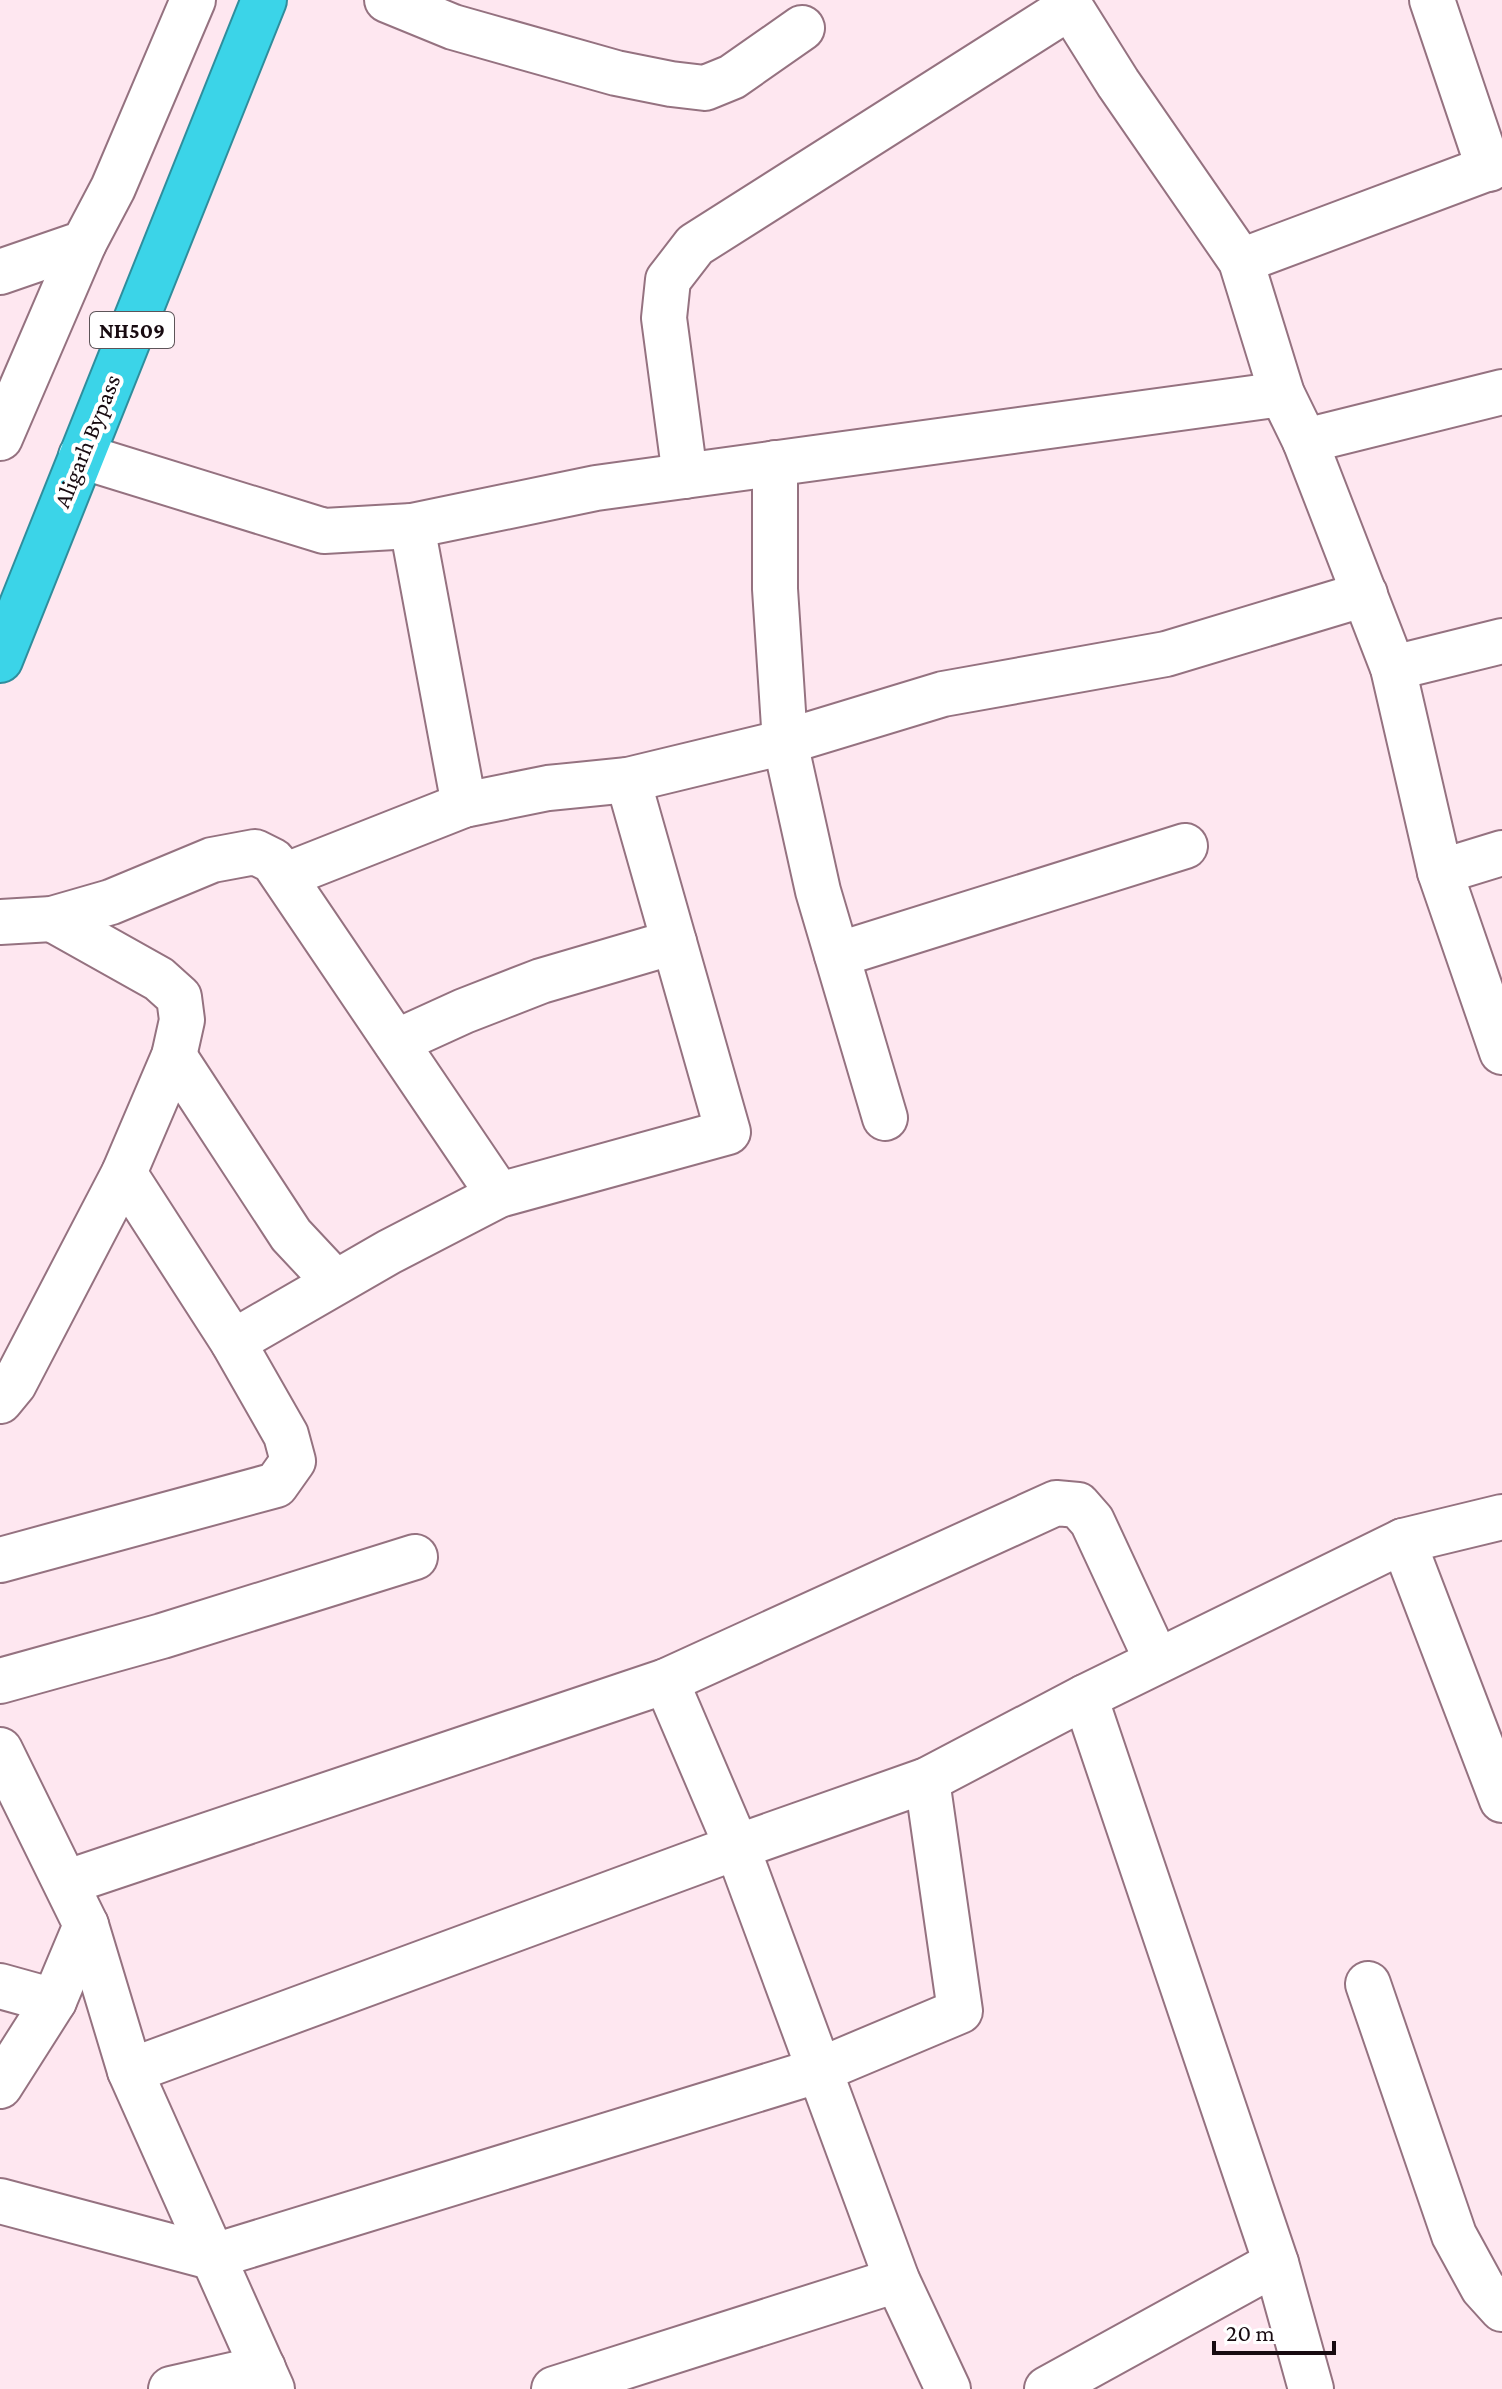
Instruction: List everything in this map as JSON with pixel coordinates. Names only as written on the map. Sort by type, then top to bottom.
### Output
[{"type":"highway","name":"Aligarh Bypass","points":[[0,660],[264,0]]},
{"type":"street","points":[[0,438],[84,243],[113,188],[193,0]]},
{"type":"street","points":[[387,0],[453,27],[616,73],[705,88],[732,77],[802,28]]},
{"type":"street","points":[[1241,261],[1496,166],[1432,0]]},
{"type":"street","points":[[685,476],[664,318],[668,280],[695,245],[1068,3],[1118,83],[1241,261],[1282,394],[1305,441],[1393,668],[1440,872],[1502,1052]]},
{"type":"street","points":[[0,272],[84,243]]},
{"type":"street","points":[[1305,441],[1502,392]]},
{"type":"street","points":[[81,456],[324,531],[412,526],[596,488],[1282,394]]},
{"type":"street","points":[[775,463],[775,589],[785,742],[818,891],[885,1118]]},
{"type":"street","points":[[412,526],[464,805]]},
{"type":"street","points":[[284,876],[464,805],[548,788],[628,780],[785,742],[943,694],[1166,654],[1365,594]]},
{"type":"street","points":[[1393,668],[1502,641]]},
{"type":"street","points":[[233,1342],[335,1282],[499,1195],[728,1132],[628,780]]},
{"type":"street","points":[[837,955],[1185,846]]},
{"type":"street","points":[[0,922],[52,919],[111,902],[212,860],[255,852],[273,861],[499,1195]]},
{"type":"street","points":[[1440,872],[1502,853]]},
{"type":"street","points":[[0,1401],[14,1384],[124,1173],[174,1056],[182,1020],[179,997],[159,979],[52,919]]},
{"type":"street","points":[[396,1042],[541,981],[674,942]]},
{"type":"street","points":[[174,1056],[291,1235],[335,1282]]},
{"type":"street","points":[[0,1560],[276,1485],[293,1461],[286,1435],[233,1342],[124,1173]]},
{"type":"street","points":[[68,1882],[666,1681],[1056,1503],[1078,1505],[1092,1521],[1157,1661]]},
{"type":"street","points":[[130,2071],[927,1780],[1085,1697],[1403,1541],[1502,1517]]},
{"type":"street","points":[[1403,1541],[1502,1800]]},
{"type":"street","points":[[0,1681],[162,1636],[415,1557]]},
{"type":"street","points":[[666,1681],[737,1847],[897,2280],[948,2389]]},
{"type":"street","points":[[1085,1697],[1276,2263],[1311,2389]]},
{"type":"street","points":[[0,1750],[68,1882],[86,1925],[130,2071],[211,2257],[245,2381],[171,2389]]},
{"type":"street","points":[[0,2201],[211,2257],[820,2070],[960,2011],[927,1780]]},
{"type":"street","points":[[0,2086],[54,2001],[86,1925]]},
{"type":"street","points":[[1368,1984],[1454,2235],[1483,2288],[1502,2309]]},
{"type":"street","points":[[0,1986],[54,2001]]},
{"type":"street","points":[[1047,2389],[1276,2263]]},
{"type":"street","points":[[554,2389],[897,2280]]}]
